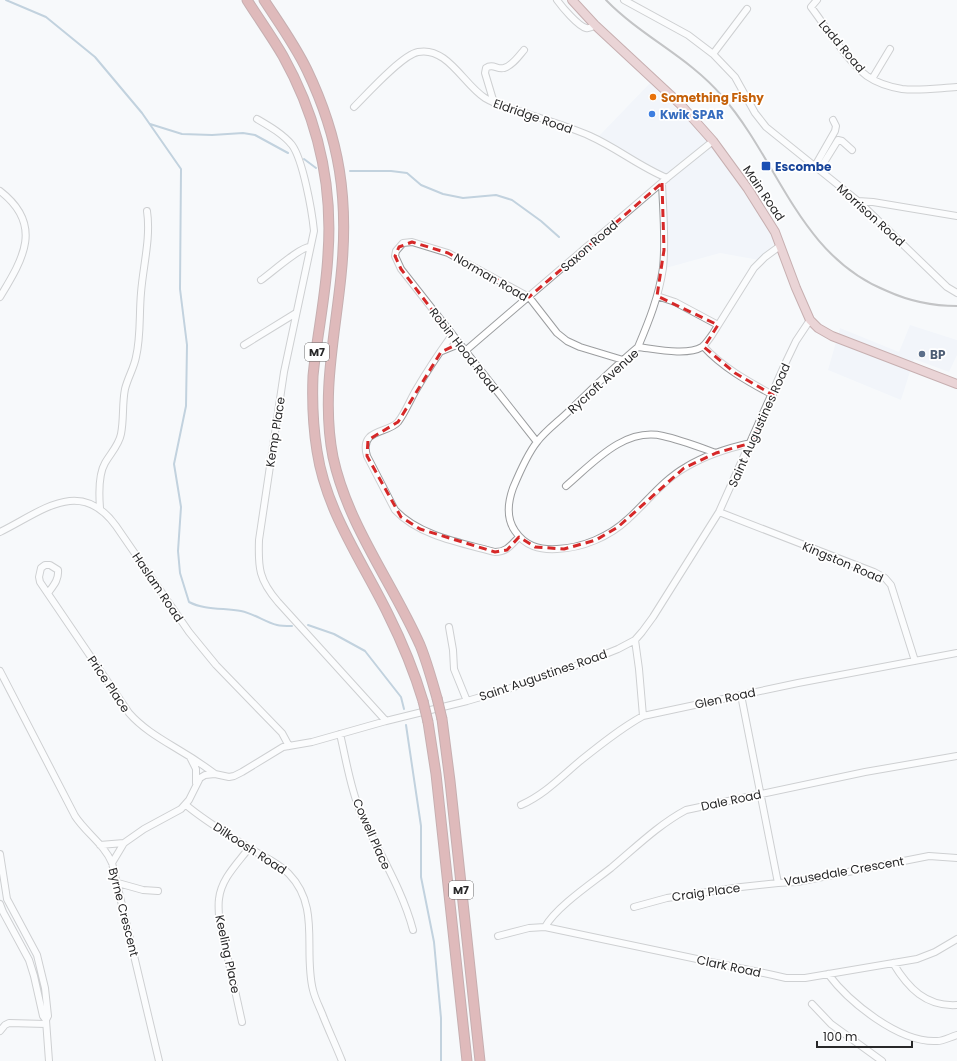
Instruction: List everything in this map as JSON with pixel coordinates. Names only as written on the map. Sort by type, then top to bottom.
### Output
[{"type":"highway","name":"M7","points":[[247,0],[283,55],[300,88],[318,138],[326,174],[329,206],[328,253],[313,376],[313,408],[317,452],[325,485],[338,519],[351,547],[388,614],[416,677],[423,701],[428,722],[436,774],[466,1061]]},
{"type":"highway","name":"M7","points":[[264,0],[306,68],[321,101],[338,158],[343,190],[344,250],[329,374],[329,423],[333,456],[340,484],[350,509],[420,647],[437,698],[442,719],[450,781],[480,1061]]},
{"type":"main road","name":"Main Road","points":[[572,0],[595,25],[680,104],[713,141],[775,232],[800,300],[810,320],[818,328],[828,334],[957,384]]},
{"type":"street","points":[[557,0],[583,27],[591,28],[595,25]]},
{"type":"street","name":"Morrison Road","points":[[624,0],[688,34],[713,54],[734,77],[755,113],[766,127],[858,201],[947,287],[957,293]]},
{"type":"street","name":"Ladd Road","points":[[817,0],[811,7],[844,51],[861,71],[872,79],[881,84],[902,89],[957,87]]},
{"type":"street","points":[[713,54],[747,9]]},
{"type":"street","points":[[494,103],[485,73],[486,68],[491,65],[500,68],[506,67],[524,50]]},
{"type":"street","points":[[872,79],[890,50]]},
{"type":"street","name":"Eldridge Road","points":[[354,107],[406,58],[418,52],[432,53],[442,57],[475,91],[494,103],[571,128],[592,137],[667,178]]},
{"type":"street","name":"Kemp Place","points":[[257,119],[290,143],[298,155],[313,219],[314,232],[283,379],[258,540],[260,575],[267,590],[386,721]]},
{"type":"street","points":[[817,168],[835,131],[836,126],[833,120]]},
{"type":"street","points":[[817,168],[838,140],[842,141],[852,150]]},
{"type":"street","name":"Saxon Road","points":[[464,352],[529,298],[667,178],[713,141]]},
{"type":"street","points":[[638,347],[652,314],[663,269],[664,250],[662,183]]},
{"type":"street","points":[[0,191],[15,205],[20,213],[26,234],[22,258],[17,270],[0,297]]},
{"type":"street","points":[[858,201],[873,202],[957,216]]},
{"type":"street","points":[[0,532],[62,501],[87,503],[100,508],[101,472],[104,464],[120,440],[122,433],[125,389],[128,378],[134,367],[138,349],[141,293],[148,226],[147,211]]},
{"type":"street","name":"Norman Road","points":[[395,256],[399,247],[407,242],[436,249],[457,257],[529,298],[562,338],[572,344],[623,360]]},
{"type":"street","points":[[773,395],[735,373],[711,355],[703,346],[712,335],[754,268],[759,262],[780,246]]},
{"type":"street","points":[[261,280],[299,251],[310,247]]},
{"type":"street","name":"Robin Hood Road","points":[[395,256],[401,269],[464,352],[537,442]]},
{"type":"street","points":[[657,296],[675,302],[718,325]]},
{"type":"street","points":[[244,345],[296,313]]},
{"type":"street","name":"Saint Augustines Road","points":[[196,784],[200,778],[205,775],[215,774],[234,776],[283,747],[312,742],[508,689],[618,649],[635,640],[653,617],[720,512],[796,341],[810,320]]},
{"type":"street","points":[[280,323],[293,328]]},
{"type":"street","points":[[452,335],[440,352],[398,422],[379,431],[368,440],[366,447],[367,456],[395,510],[401,517],[420,529],[495,552],[507,550],[519,537],[525,543],[546,550],[564,549],[582,545],[607,535],[628,519],[671,477],[694,462],[716,452],[751,443]]},
{"type":"street","points":[[440,352],[459,344]]},
{"type":"street","name":"Rycroft Avenue","points":[[519,537],[511,526],[509,516],[510,496],[537,442],[638,347],[683,351],[692,350],[703,346]]},
{"type":"street","points":[[566,486],[619,442],[636,436],[649,434],[662,436],[716,452]]},
{"type":"street","name":"Haslam Road","points":[[100,508],[110,517],[188,632],[216,665],[282,733],[289,746]]},
{"type":"street","name":"Kingston Road","points":[[720,512],[885,578],[891,585],[915,661]]},
{"type":"street","name":"Price Place","points":[[48,593],[137,723],[215,774]]},
{"type":"street","points":[[449,628],[453,650],[454,669],[467,701]]},
{"type":"street","points":[[635,640],[643,716]]},
{"type":"street","name":"Glen Road","points":[[521,805],[532,801],[544,793],[581,761],[628,724],[643,716],[741,695],[957,653]]},
{"type":"street","name":"Byrne Crescent","points":[[0,671],[75,816],[106,851],[112,863],[118,883],[159,1061]]},
{"type":"street","name":"Vausedale Crescent","points":[[741,695],[778,883],[797,882],[929,856],[957,858]]},
{"type":"street","name":"Cowell Place","points":[[340,734],[352,786],[360,810],[405,905],[413,930]]},
{"type":"street","points":[[112,863],[124,843],[144,829],[186,805],[196,784],[196,769],[189,756]]},
{"type":"street","name":"Dale Road","points":[[545,927],[551,918],[568,903],[678,814],[686,810],[697,806],[865,772],[957,756]]},
{"type":"street","name":"Dilkoosh Road","points":[[186,805],[205,820],[277,864],[289,873],[296,882],[308,909],[310,924],[309,970],[313,992],[342,1061]]},
{"type":"street","points":[[100,845],[124,843]]},
{"type":"street","name":"Keeling Place","points":[[242,1022],[219,918],[218,901],[221,888],[226,878],[249,848]]},
{"type":"street","points":[[0,854],[7,899],[37,955],[45,988],[48,1016],[46,1022]]},
{"type":"street","points":[[118,883],[143,890],[158,891]]},
{"type":"street","name":"Craig Place","points":[[634,907],[667,898],[778,883]]},
{"type":"street","points":[[0,904],[29,960],[34,976],[43,1016],[46,1022],[49,1061]]},
{"type":"street","name":"Clark Road","points":[[498,936],[528,928],[545,927],[786,978],[805,978],[916,959],[927,955],[957,939]]},
{"type":"street","points":[[893,963],[901,976],[919,995],[939,1004],[957,1005]]},
{"type":"street","points":[[828,974],[848,996],[874,1017],[892,1029],[913,1038],[934,1041],[957,1035]]},
{"type":"street","points":[[812,1004],[831,1024],[882,1061]]},
{"type":"street","points":[[0,1031],[9,1023],[46,1022]]},
{"type":"highlighted area","points":[[662,183],[664,250],[657,296],[718,325],[704,347],[735,373],[773,395],[751,443],[716,453],[684,468],[618,527],[596,540],[564,549],[535,547],[519,537],[507,550],[495,552],[420,529],[401,517],[367,456],[368,440],[398,422],[441,352],[458,344],[401,269],[395,256],[399,247],[412,242],[448,253],[529,297]]},
{"type":"shaded area","points":[[650,83],[686,118],[712,147],[773,233],[774,244],[759,260],[720,253],[666,268],[666,183],[599,136]]},
{"type":"shaded area","points":[[910,325],[957,340],[957,355],[949,372],[914,359],[901,400],[828,370],[840,328],[899,352]]},
{"type":"waterway","points":[[6,0],[46,17],[95,57],[142,113],[181,169],[180,289],[187,345],[186,406],[174,464],[181,507],[178,551],[180,573],[189,602],[195,605],[208,608],[241,611],[277,625],[292,626]]},
{"type":"waterway","points":[[150,124],[182,134],[212,135],[243,133],[255,135],[288,153]]},
{"type":"waterway","points":[[304,159],[316,168]]},
{"type":"waterway","points":[[350,171],[391,171],[407,173],[421,185],[443,194],[463,198],[496,195],[512,200],[541,221],[559,237]]},
{"type":"waterway","points":[[308,625],[334,634],[365,651],[401,697],[404,709]]},
{"type":"waterway","points":[[406,725],[421,826],[421,877],[434,942],[441,1018],[441,1061]]},
{"type":"railway","points":[[606,0],[635,25],[695,70],[722,96],[742,122],[793,205],[811,231],[832,255],[857,275],[895,295],[930,304],[957,306]]},
{"type":"place","name":"Something Fishy","points":[[653,97]]},
{"type":"place","name":"Kwik SPAR","points":[[652,114]]},
{"type":"place","name":"Escombe","points":[[766,166]]},
{"type":"place","name":"BP","points":[[922,354]]}]
